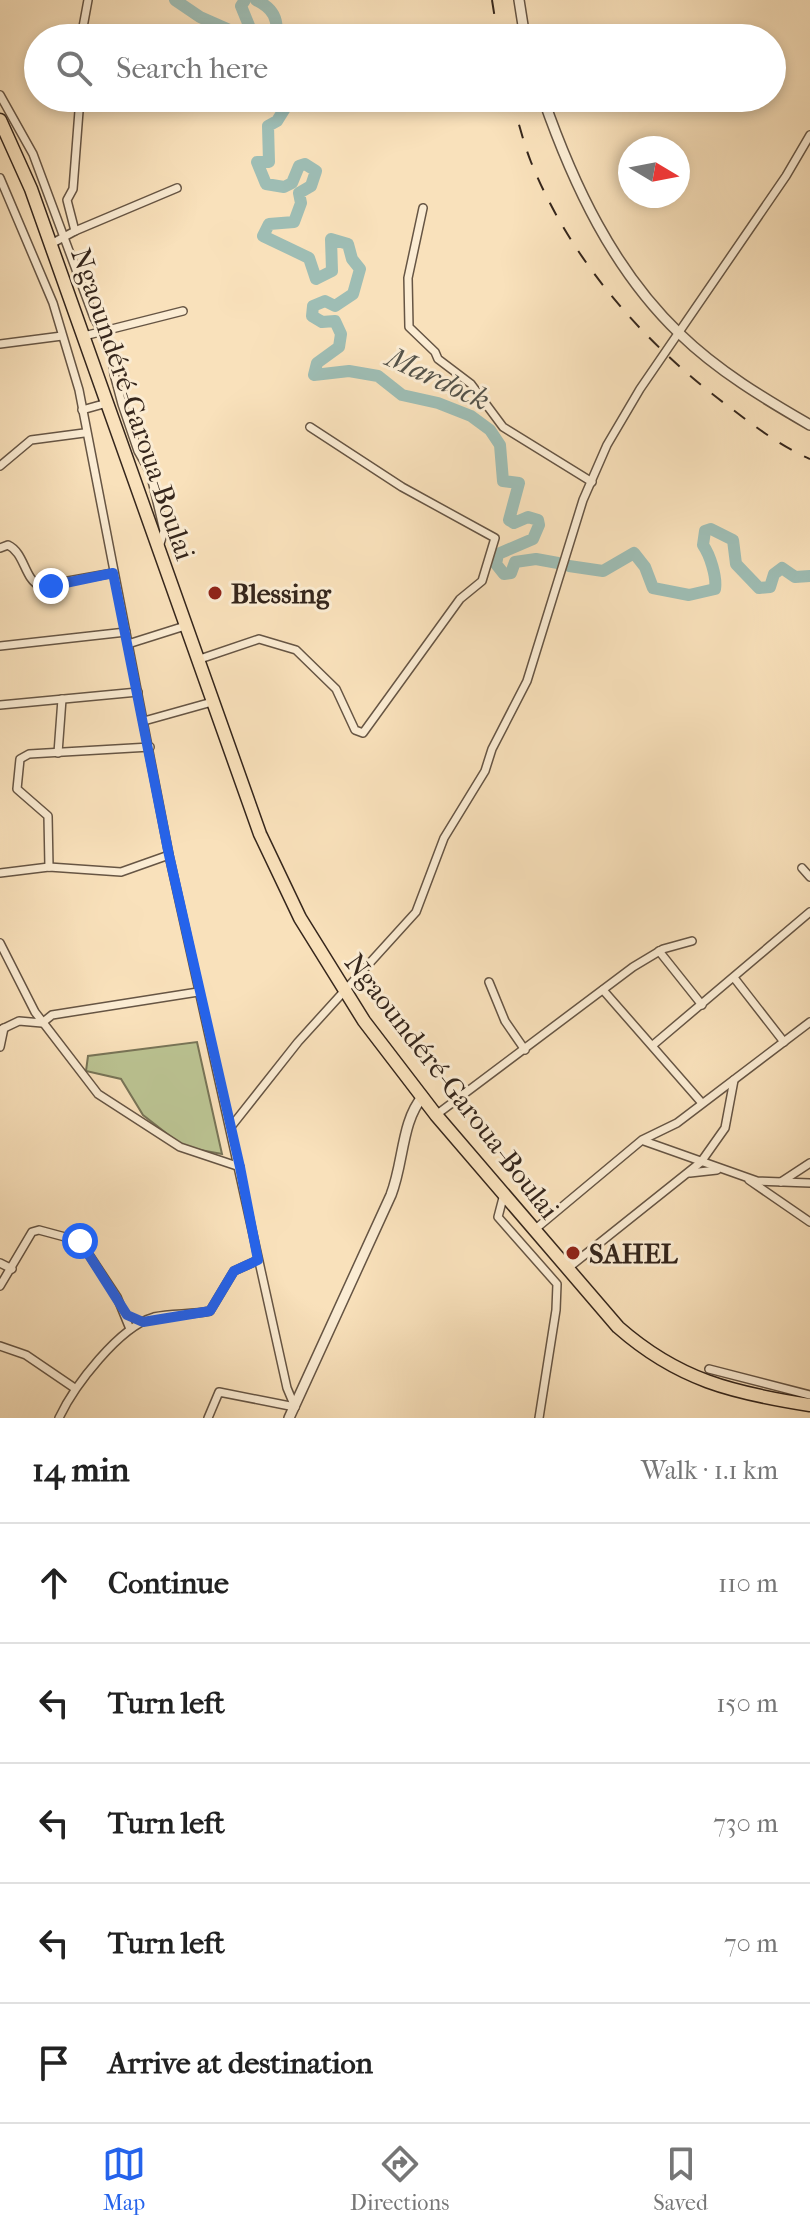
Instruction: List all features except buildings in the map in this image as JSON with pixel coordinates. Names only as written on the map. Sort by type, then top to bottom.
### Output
[{"type":"highway","name":"Ngaoundéré-Garoua-Boulai","points":[[0,120],[16,151],[51,244],[212,702],[279,878],[344,992],[436,1115],[618,1327],[675,1369],[738,1392],[810,1405]]},
{"type":"street","points":[[84,24],[88,0]]},
{"type":"street","points":[[519,0],[523,24]]},
{"type":"street","points":[[0,95],[33,154],[101,331],[111,348],[122,404],[138,451],[150,472],[164,531],[158,549]]},
{"type":"street","points":[[75,231],[67,200],[73,189],[79,112]]},
{"type":"street","points":[[549,112],[591,215],[608,243],[680,335],[756,394],[810,425]]},
{"type":"street","points":[[230,1128],[298,1042],[416,912],[444,838],[485,771],[492,749],[538,653],[592,482],[607,445],[640,389],[680,335],[810,135]]},
{"type":"street","points":[[0,178],[53,303],[82,410],[84,433],[198,992],[240,1167],[287,1388],[295,1407]]},
{"type":"street","points":[[51,244],[177,188]]},
{"type":"street","points":[[423,208],[408,278],[409,327],[435,352],[438,359],[471,384],[503,427],[592,482]]},
{"type":"street","points":[[84,336],[183,311]]},
{"type":"street","points":[[0,344],[62,336]]},
{"type":"street","points":[[82,410],[107,403]]},
{"type":"street","points":[[197,660],[259,639],[296,650],[336,689],[355,730],[363,733],[460,599],[482,581],[495,538],[402,487],[310,427]]},
{"type":"street","points":[[0,466],[31,440],[84,433]]},
{"type":"street","points":[[0,548],[8,545],[15,549],[32,581],[40,586],[113,573]]},
{"type":"street","points":[[128,644],[185,626]]},
{"type":"street","points":[[0,646],[126,632]]},
{"type":"street","points":[[0,705],[138,692]]},
{"type":"street","points":[[58,753],[62,699]]},
{"type":"street","points":[[144,721],[212,702]]},
{"type":"street","points":[[49,867],[50,822],[44,811],[19,793],[16,772],[24,756],[150,747]]},
{"type":"street","points":[[0,873],[49,867],[121,872],[169,855]]},
{"type":"street","points":[[802,868],[810,877]]},
{"type":"street","points":[[653,1045],[735,979],[810,912]]},
{"type":"street","points":[[436,1115],[474,1083],[525,1050],[659,951],[692,941]]},
{"type":"street","points":[[0,943],[42,1023],[98,1094],[180,1147],[240,1167]]},
{"type":"street","points":[[659,951],[702,1005]]},
{"type":"street","points":[[735,979],[784,1042]]},
{"type":"street","points":[[489,982],[499,1010],[525,1050]]},
{"type":"street","points":[[603,990],[701,1102]]},
{"type":"street","points":[[0,1047],[2,1029],[19,1021],[42,1023],[52,1015],[198,992]]},
{"type":"street","points":[[533,1231],[642,1140],[677,1123],[810,1022]]},
{"type":"street","points":[[566,1270],[701,1162],[725,1128],[734,1080]]},
{"type":"street","points":[[289,1418],[391,1195],[401,1169],[407,1123],[423,1096]]},
{"type":"street","points":[[642,1140],[654,1141],[701,1162],[742,1175],[779,1184],[810,1183]]},
{"type":"street","points":[[779,1184],[810,1163]]},
{"type":"street","points":[[688,1174],[723,1169]]},
{"type":"street","points":[[742,1175],[810,1222]]},
{"type":"street","points":[[504,1194],[498,1217],[557,1284],[556,1310],[539,1418]]},
{"type":"street","points":[[0,1286],[35,1230],[73,1238],[89,1254],[127,1315],[130,1329]]},
{"type":"street","points":[[59,1418],[73,1387],[130,1329],[143,1322],[210,1311],[234,1271],[258,1260]]},
{"type":"street","points":[[0,1263],[12,1269]]},
{"type":"street","points":[[127,1315],[143,1322]]},
{"type":"street","points":[[0,1346],[26,1355],[73,1387]]},
{"type":"street","points":[[709,1369],[810,1395]]},
{"type":"street","points":[[208,1418],[219,1392],[295,1407]]},
{"type":"green space","points":[[197,1042],[222,1154],[184,1147],[143,1115],[121,1079],[86,1071],[88,1056]]},
{"type":"waterway","name":"Mardock","points":[[175,0],[216,24]]},
{"type":"waterway","name":"Mardock","points":[[245,0],[241,6],[248,24]]},
{"type":"waterway","name":"Mardock","points":[[256,0],[274,15],[277,24]]},
{"type":"waterway","name":"Mardock","points":[[283,112],[277,121],[268,126],[269,162],[257,162],[266,184],[284,187],[292,183],[299,166],[305,164],[316,171],[311,186],[299,193],[301,203],[294,222],[269,224],[263,236],[309,258],[316,279],[332,271],[331,239],[348,244],[352,259],[360,269],[353,294],[335,306],[325,301],[313,306],[312,316],[322,322],[335,321],[341,334],[339,347],[317,363],[314,375],[349,371],[378,376],[402,395],[438,403],[471,416],[490,430],[500,445],[503,481],[519,483],[509,520],[514,523],[528,517],[538,520],[539,525],[533,539],[498,554],[496,564],[504,574],[511,573],[515,562],[536,559],[558,563]]},
{"type":"waterway","name":"Mardock","points":[[569,566],[603,571],[634,553],[645,567],[653,588],[689,595],[715,589],[712,566],[703,545],[705,531],[711,529],[733,540],[736,564],[759,588],[770,587],[774,574],[782,568],[795,577],[810,576]]},
{"type":"railway","points":[[492,0],[496,24]]},
{"type":"railway","points":[[515,112],[528,154],[547,198],[566,232],[611,296],[694,379],[766,434],[810,459]]},
{"type":"place","name":"Blessing","points":[[215,593]]},
{"type":"place","name":"SAHEL","points":[[573,1253]]},
{"type":"route","points":[[51,586],[113,573],[169,855],[258,1260],[234,1271],[210,1311],[154,1317],[143,1322],[127,1315],[80,1241]]}]
